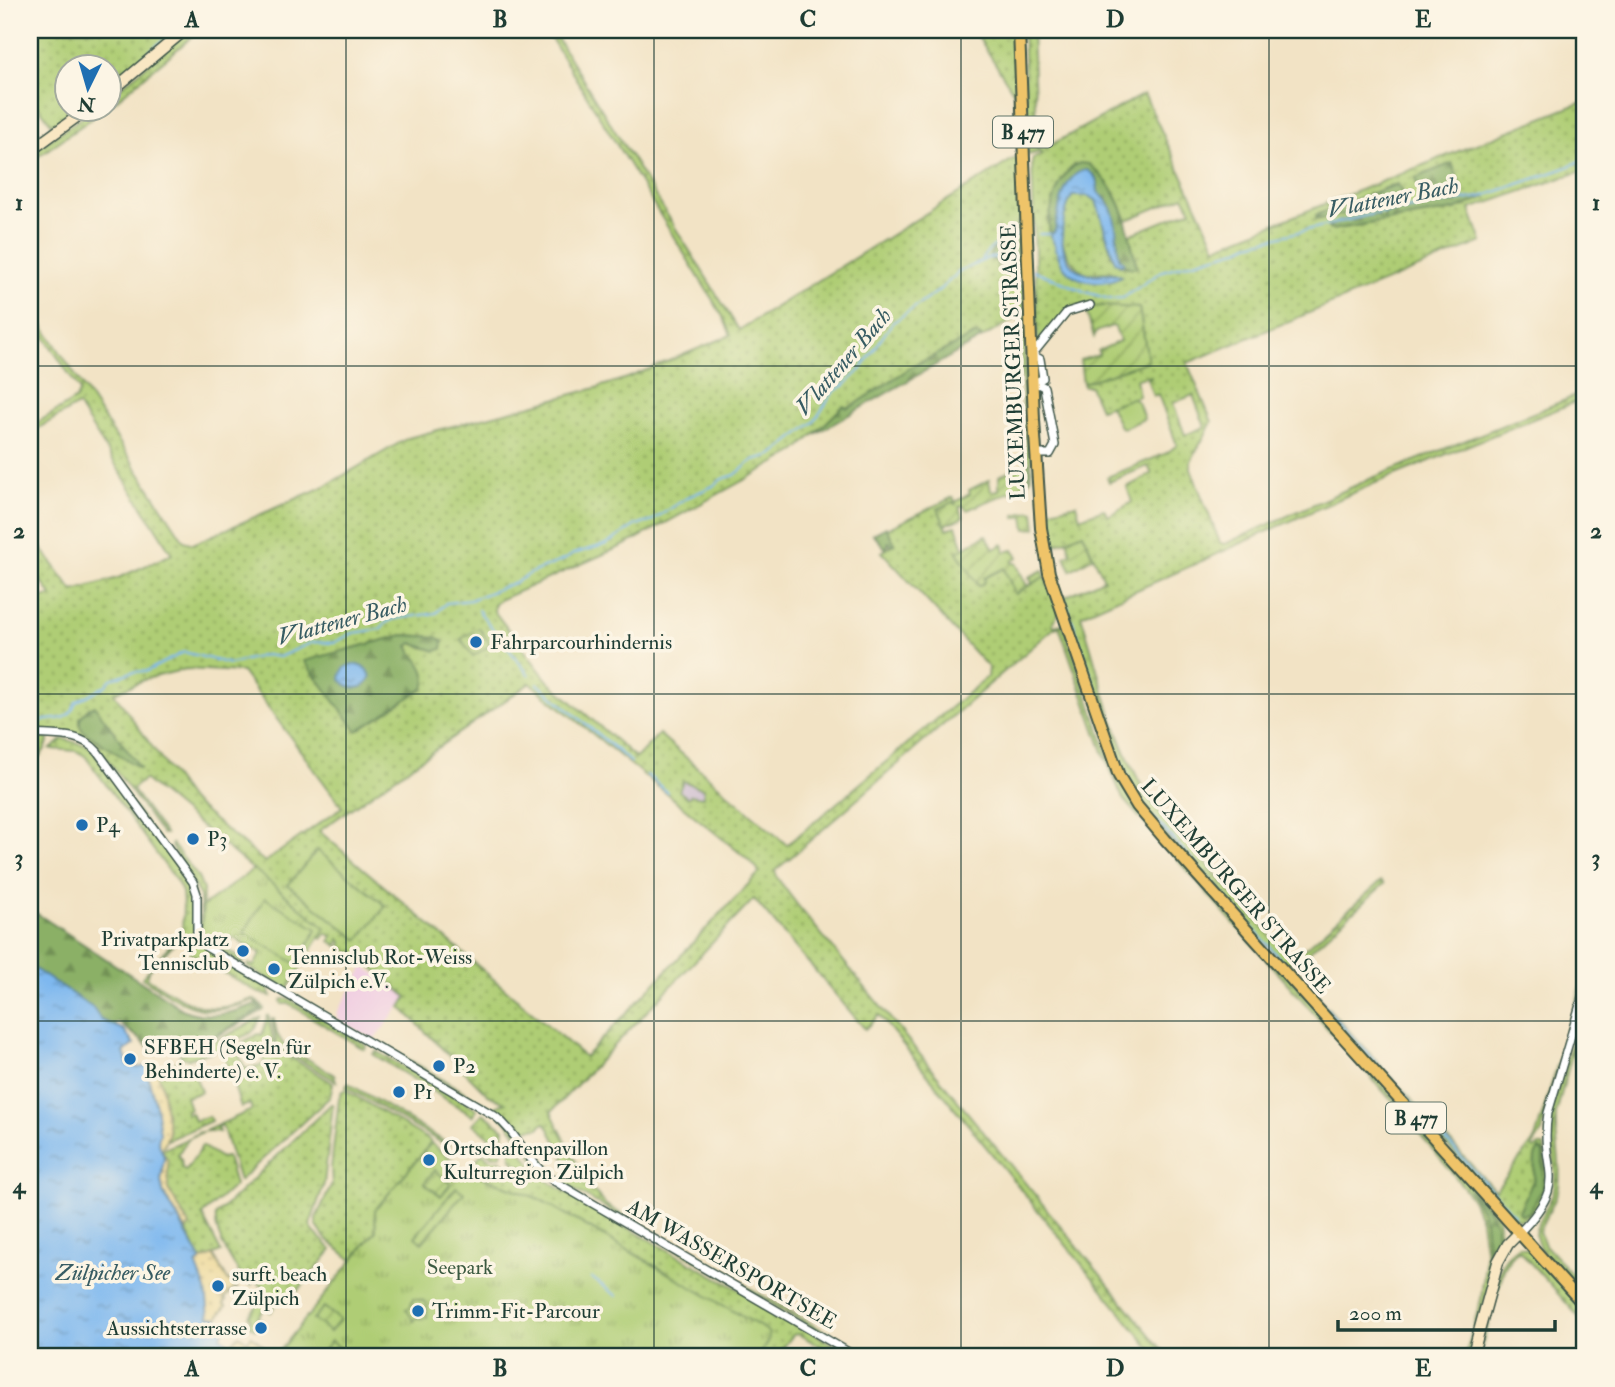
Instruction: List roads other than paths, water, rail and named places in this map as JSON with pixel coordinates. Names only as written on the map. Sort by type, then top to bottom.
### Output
[{"type":"main road","name":"LUXEMBURGER STRASSE","points":[[1019,30],[1039,509],[1048,568],[1115,764],[1129,795],[1165,839],[1519,1233]]},
{"type":"main road","name":"B 477","points":[[1519,1233],[1585,1306]]},
{"type":"street","points":[[122,82],[185,30]]},
{"type":"street","points":[[30,151],[70,122]]},
{"type":"street","points":[[1032,355],[1067,312],[1090,305]]},
{"type":"street","points":[[1035,384],[1042,384],[1044,387],[1055,445],[1050,454],[1036,454]]},
{"type":"street","name":"AM WASSERSPORTSEE","points":[[30,734],[85,740],[97,751],[190,877],[197,894],[196,931],[201,943],[495,1116],[509,1128],[545,1175],[857,1357]]},
{"type":"street","points":[[1472,1357],[1498,1262],[1508,1244],[1538,1213],[1549,1192],[1552,1171],[1546,1132],[1548,1113],[1585,988]]},
{"type":"water","points":[[1087,170],[1095,177],[1098,192],[1110,206],[1119,258],[1124,262],[1122,265],[1115,262],[1096,200],[1088,196],[1072,196],[1065,216],[1062,239],[1064,250],[1074,267],[1093,275],[1113,273],[1121,276],[1105,281],[1088,281],[1072,275],[1061,262],[1050,236],[1055,231],[1067,185],[1079,172]]},
{"type":"water","points":[[353,664],[369,673],[368,683],[362,687],[348,686],[340,679],[344,669]]},
{"type":"water","name":"Zülpicher See","points":[[30,966],[93,1008],[101,1020],[124,1030],[134,1044],[124,1052],[128,1065],[135,1065],[137,1068],[152,1065],[153,1069],[148,1076],[156,1106],[160,1133],[158,1141],[164,1157],[161,1181],[163,1192],[201,1260],[196,1264],[206,1290],[209,1317],[217,1318],[225,1326],[221,1336],[243,1357],[30,1357]]},
{"type":"waterway","points":[[168,36],[176,30]]},
{"type":"waterway","points":[[122,75],[162,41]]},
{"type":"waterway","points":[[36,139],[60,122]]},
{"type":"waterway","name":"Vlattener Bach","points":[[1033,270],[1086,292],[1109,299],[1123,298],[1162,271],[1237,250],[1249,244],[1373,214],[1481,197],[1585,159]]},
{"type":"waterway","points":[[1039,234],[1050,234]]},
{"type":"waterway","points":[[982,259],[999,243],[1021,235]]},
{"type":"waterway","name":"Vlattener Bach","points":[[30,722],[64,718],[72,711],[76,702],[105,686],[111,679],[132,672],[147,671],[184,652],[230,664],[265,655],[279,657],[313,642],[334,643],[353,633],[381,629],[394,619],[436,613],[446,603],[470,600],[516,582],[573,554],[607,544],[636,525],[650,522],[688,497],[735,475],[753,460],[772,455],[814,422],[834,391],[845,385],[861,369],[892,323],[937,292],[959,272],[988,258],[998,257],[1024,266]]},
{"type":"waterway","points":[[1064,599],[1069,611]]},
{"type":"waterway","points":[[478,610],[529,675]]},
{"type":"waterway","points":[[1072,620],[1115,747]]},
{"type":"waterway","points":[[538,684],[631,762]]},
{"type":"waterway","points":[[1116,752],[1133,789]]},
{"type":"waterway","points":[[647,775],[667,792]]},
{"type":"waterway","points":[[1135,793],[1146,809]]},
{"type":"waterway","points":[[1154,818],[1282,961]]},
{"type":"waterway","points":[[1294,973],[1514,1215]]},
{"type":"waterway","points":[[592,1278],[617,1296]]},
{"type":"place","name":"Fahrparcourhindernis","points":[[476,642]]},
{"type":"place","name":"P4","points":[[82,825]]},
{"type":"place","name":"P3","points":[[193,839]]},
{"type":"place","name":"Privatparkplatz Tennisclub","points":[[243,951]]},
{"type":"place","name":"Tennisclub Rot-Weiss Zülpich e.V.","points":[[274,969]]},
{"type":"place","name":"SFBEH (Segeln für Behinderte) e. V.","points":[[130,1059]]},
{"type":"place","name":"P2","points":[[439,1066]]},
{"type":"place","name":"P1","points":[[399,1092]]},
{"type":"place","name":"Ortschaftenpavillon Kulturregion Zülpich","points":[[429,1160]]},
{"type":"place","name":"surft. beach Zülpich","points":[[218,1286]]},
{"type":"place","name":"Trimm-Fit-Parcour","points":[[418,1311]]},
{"type":"place","name":"Aussichtsterrasse","points":[[261,1328]]},
{"type":"park label","name":"Seepark","points":[[460,1267]]}]
